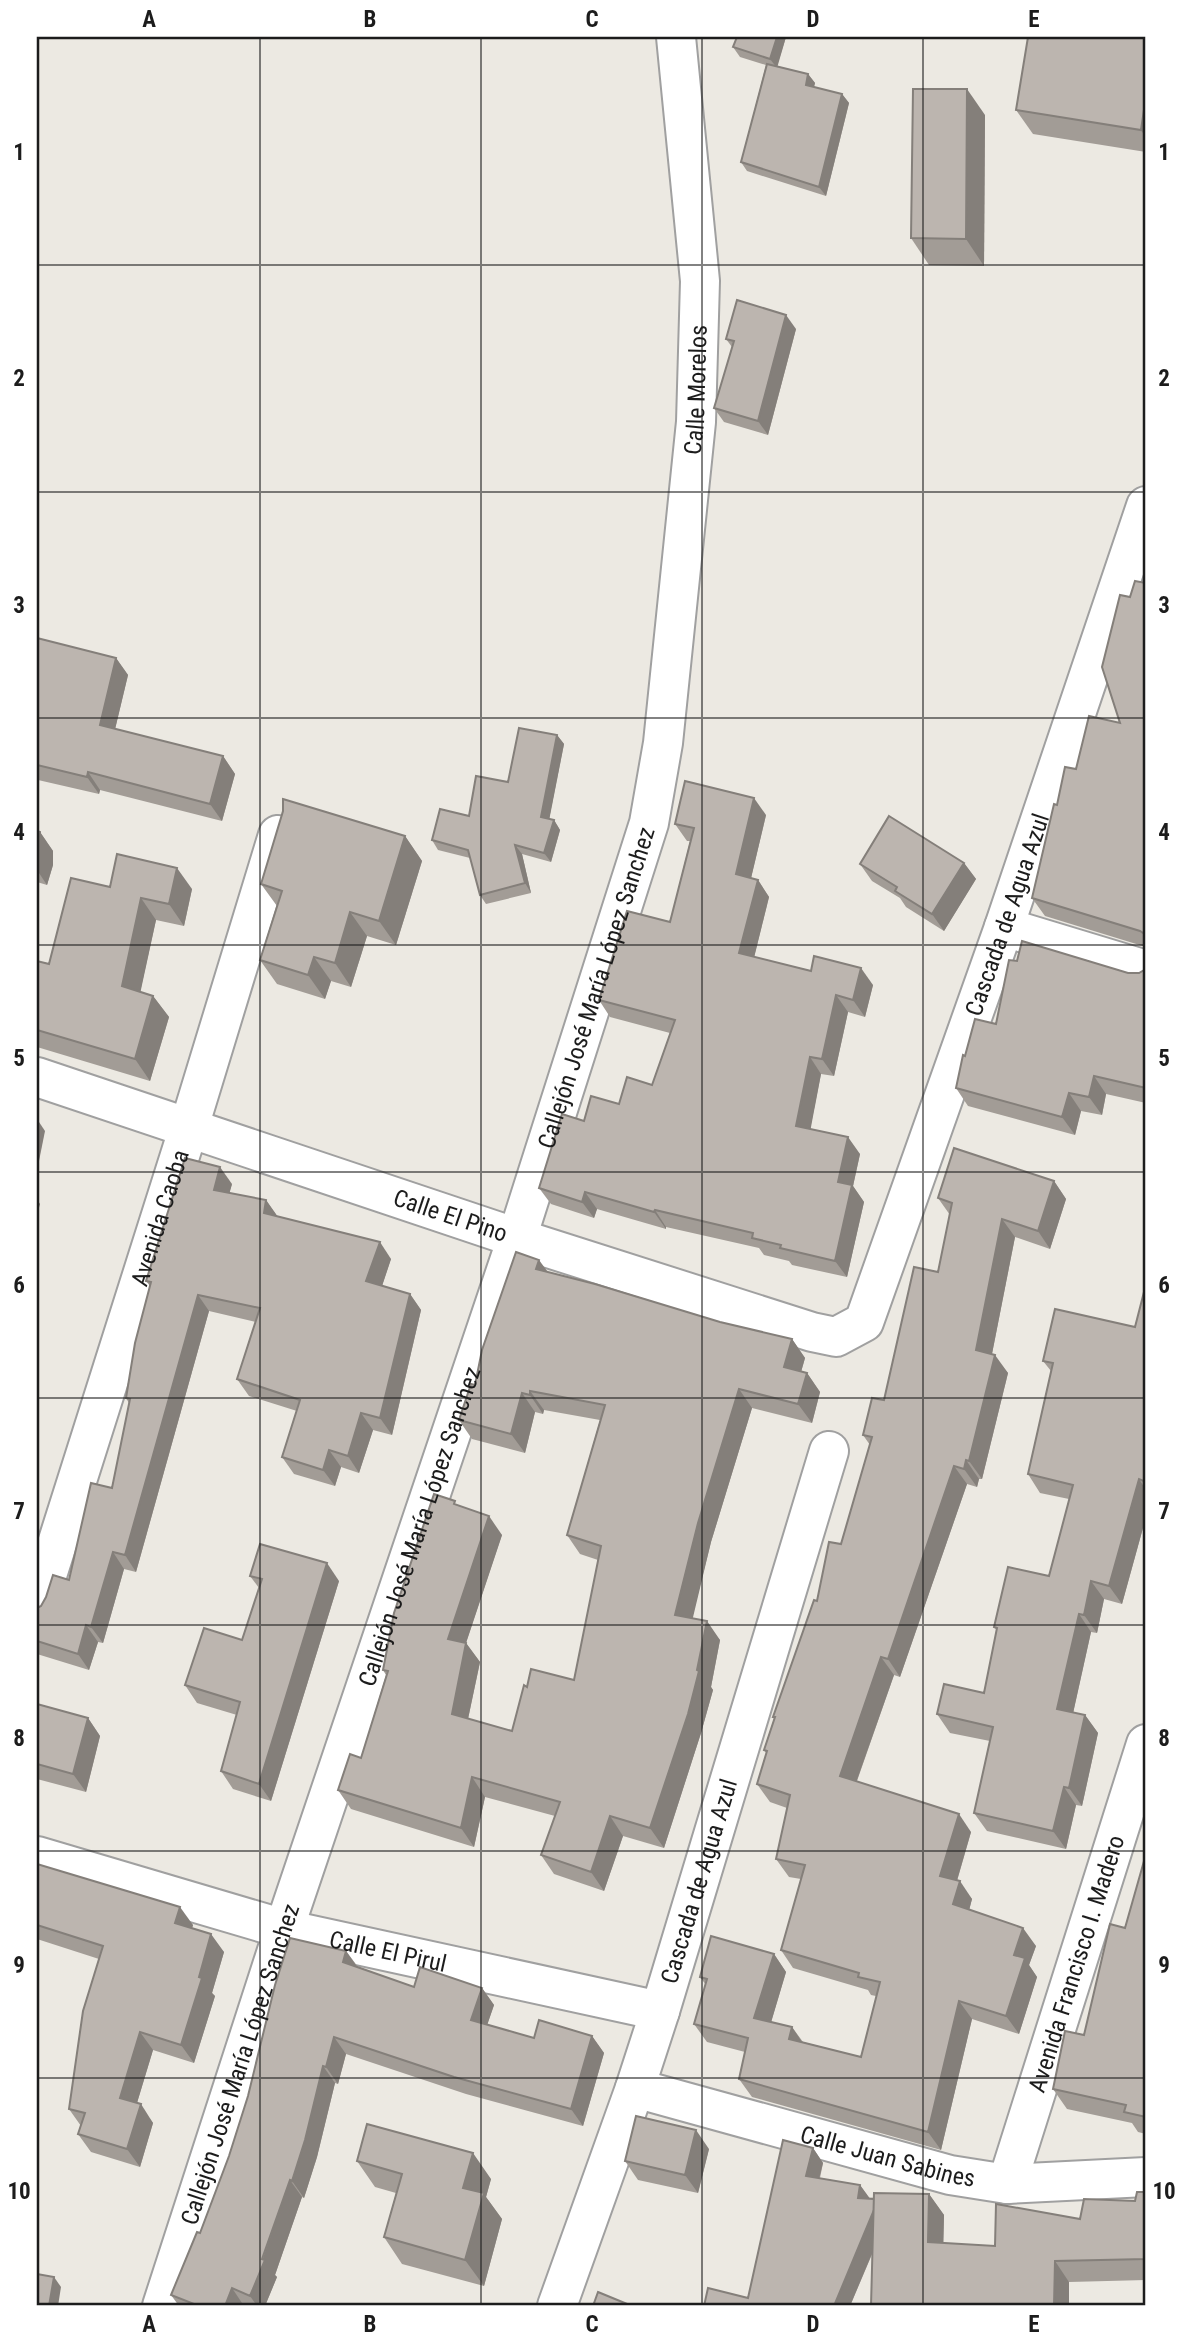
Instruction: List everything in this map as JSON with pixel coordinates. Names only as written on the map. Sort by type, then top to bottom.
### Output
[{"type":"street","name":"Calle Morelos","points":[[663,743],[696,422],[701,281],[676,37]]},
{"type":"street","name":"Cascada de Agua Azul","points":[[864,1322],[1004,927],[1146,506]]},
{"type":"street","name":"Callejón José María López Sanchez","points":[[162,2306],[284,1928],[517,1238],[649,823],[663,743]]},
{"type":"street","name":"Avenida Caoba","points":[[37,1607],[189,1127],[279,829]]},
{"type":"street","points":[[1004,927],[1146,970]]},
{"type":"street","name":"Calle El Pino","points":[[37,1077],[517,1238],[812,1332],[836,1336],[864,1322]]},
{"type":"street","name":"Cascada de Agua Azul","points":[[557,2306],[660,2011],[829,1451]]},
{"type":"street","name":"Avenida Francisco I. Madero","points":[[1007,2184],[1146,1744]]},
{"type":"street","name":"Calle El Pirul","points":[[37,1856],[284,1928],[660,2011]]},
{"type":"street","name":"Calle Juan Sabines","points":[[635,2088],[950,2175],[1007,2184],[1146,2177]]},
{"type":"building","points":[[737,37],[777,37],[770,59],[733,47]]},
{"type":"building","points":[[1028,37],[1146,37],[1146,96],[1141,130],[1016,110]]},
{"type":"building","points":[[767,64],[808,74],[806,85],[842,94],[819,187],[741,162]]},
{"type":"building","points":[[913,89],[967,89],[966,239],[911,238]]},
{"type":"building","points":[[737,300],[786,315],[758,421],[714,408],[734,341],[726,339]]},
{"type":"building","points":[[1135,581],[1146,583],[1146,935],[1032,898],[1065,767],[1076,769],[1089,716],[1120,723],[1102,667],[1120,595],[1130,597]]},
{"type":"building","points":[[37,638],[116,658],[100,725],[223,756],[210,804],[88,772],[87,777],[37,765]]},
{"type":"building","points":[[519,728],[557,735],[541,817],[554,820],[544,853],[515,845],[525,883],[480,895],[468,850],[432,840],[440,809],[469,816],[476,776],[508,782]]},
{"type":"building","points":[[685,781],[754,798],[736,874],[758,880],[739,953],[811,971],[814,956],[861,968],[853,1000],[836,995],[822,1059],[810,1057],[796,1126],[848,1137],[838,1182],[852,1185],[835,1261],[780,1248],[781,1245],[752,1238],[753,1233],[655,1210],[654,1212],[585,1192],[582,1202],[539,1188],[562,1114],[584,1121],[591,1096],[619,1104],[627,1077],[652,1085],[675,1020],[599,1000],[627,911],[670,922],[694,828],[675,824]]},
{"type":"building","points":[[283,799],[405,836],[379,921],[350,912],[335,963],[314,957],[308,975],[260,960],[282,891],[261,884],[283,811]]},
{"type":"building","points":[[889,816],[964,863],[932,914],[895,891],[897,887],[860,864]]},
{"type":"building","points":[[37,831],[40,832],[40,846],[37,857]]},
{"type":"building","points":[[117,854],[177,868],[169,904],[141,898],[122,986],[153,996],[135,1059],[37,1030],[37,961],[49,964],[71,878],[110,887]]},
{"type":"building","points":[[1022,941],[1128,973],[1139,973],[1146,969],[1146,1088],[1094,1076],[1089,1097],[1069,1093],[1062,1117],[956,1088],[975,1019],[996,1024],[1009,960],[1017,961]]},
{"type":"building","points":[[954,1148],[1054,1181],[1038,1231],[1002,1219],[976,1350],[995,1355],[969,1461],[966,1460],[964,1469],[954,1466],[888,1659],[881,1657],[840,1776],[959,1814],[940,1876],[960,1881],[953,1904],[1023,1928],[1014,1955],[1025,1958],[1006,2016],[959,2001],[928,2132],[739,2079],[748,2038],[694,2024],[707,1979],[700,1977],[711,1936],[774,1954],[754,2018],[792,2027],[789,2039],[861,2057],[880,1982],[858,1977],[859,1973],[781,1950],[805,1865],[776,1859],[790,1795],[757,1784],[773,1717],[814,1600],[817,1601],[829,1542],[841,1544],[872,1437],[863,1435],[872,1398],[884,1400],[914,1267],[938,1272],[952,1203],[938,1198]]},
{"type":"building","points":[[185,1158],[220,1167],[214,1190],[266,1200],[264,1213],[380,1242],[366,1281],[410,1294],[380,1418],[361,1413],[348,1456],[329,1450],[323,1470],[282,1457],[300,1400],[237,1379],[260,1308],[198,1295],[125,1555],[113,1552],[91,1627],[86,1625],[78,1654],[37,1641],[37,1608],[46,1597],[53,1575],[69,1580],[91,1483],[112,1488],[130,1399],[126,1398],[135,1343],[151,1282],[146,1281]]},
{"type":"building","points":[[516,1252],[539,1260],[536,1269],[720,1322],[792,1339],[784,1367],[807,1373],[798,1404],[739,1389],[698,1523],[675,1615],[707,1621],[697,1670],[699,1671],[688,1714],[650,1828],[610,1816],[591,1872],[541,1855],[560,1802],[472,1777],[461,1828],[338,1790],[350,1754],[361,1758],[388,1671],[383,1670],[394,1613],[434,1494],[489,1516],[448,1639],[466,1643],[452,1714],[512,1731],[531,1669],[574,1680],[601,1546],[567,1535],[605,1405],[530,1391],[530,1395],[522,1393],[511,1434],[459,1420],[471,1384],[475,1385],[482,1350]]},
{"type":"building","points":[[1146,1284],[1146,1482],[1139,1479],[1109,1586],[1091,1581],[1084,1615],[1079,1614],[1057,1709],[1085,1715],[1069,1788],[1064,1787],[1053,1831],[974,1813],[993,1727],[937,1714],[944,1684],[984,1693],[997,1628],[994,1627],[1008,1567],[1049,1576],[1073,1485],[1028,1474],[1053,1363],[1043,1361],[1055,1309],[1135,1327]]},
{"type":"building","points":[[260,1544],[327,1563],[259,1784],[221,1771],[240,1702],[185,1685],[204,1628],[242,1640],[262,1579],[250,1576]]},
{"type":"building","points":[[37,1704],[88,1718],[73,1774],[37,1764]]},
{"type":"building","points":[[1146,1854],[1146,2117],[1124,2112],[1126,2105],[1053,2089],[1065,2031],[1084,2035],[1110,1924],[1125,1928]]},
{"type":"building","points":[[37,1864],[180,1907],[175,1923],[211,1934],[199,1977],[202,1978],[181,2045],[140,2032],[120,2098],[141,2104],[127,2149],[78,2134],[85,2113],[69,2109],[83,2011],[103,1946],[37,1925]]},
{"type":"building","points":[[290,1938],[346,1951],[343,1962],[414,1987],[420,1967],[482,1988],[471,2020],[534,2038],[539,2020],[592,2036],[571,2109],[454,2077],[334,2037],[326,2067],[323,2066],[292,2181],[290,2180],[262,2259],[265,2260],[250,2296],[232,2288],[225,2306],[199,2306],[171,2295],[197,2232],[200,2233],[229,2156],[248,2096],[275,1985]]},
{"type":"building","points":[[636,2116],[696,2130],[685,2175],[625,2161]]},
{"type":"building","points":[[367,2124],[473,2153],[463,2188],[484,2193],[465,2260],[384,2237],[402,2174],[357,2161]]},
{"type":"building","points":[[783,2140],[813,2148],[806,2176],[860,2185],[858,2198],[874,2199],[874,2210],[834,2306],[704,2306],[708,2288],[748,2298]]},
{"type":"building","points":[[1137,2192],[1146,2192],[1146,2259],[1055,2261],[1054,2306],[871,2306],[874,2193],[929,2194],[928,2242],[995,2246],[996,2204],[1080,2219],[1084,2199],[1135,2201]]},
{"type":"building","points":[[37,2274],[54,2277],[49,2306],[37,2306]]},
{"type":"building","points":[[598,2292],[632,2306],[593,2306]]}]
